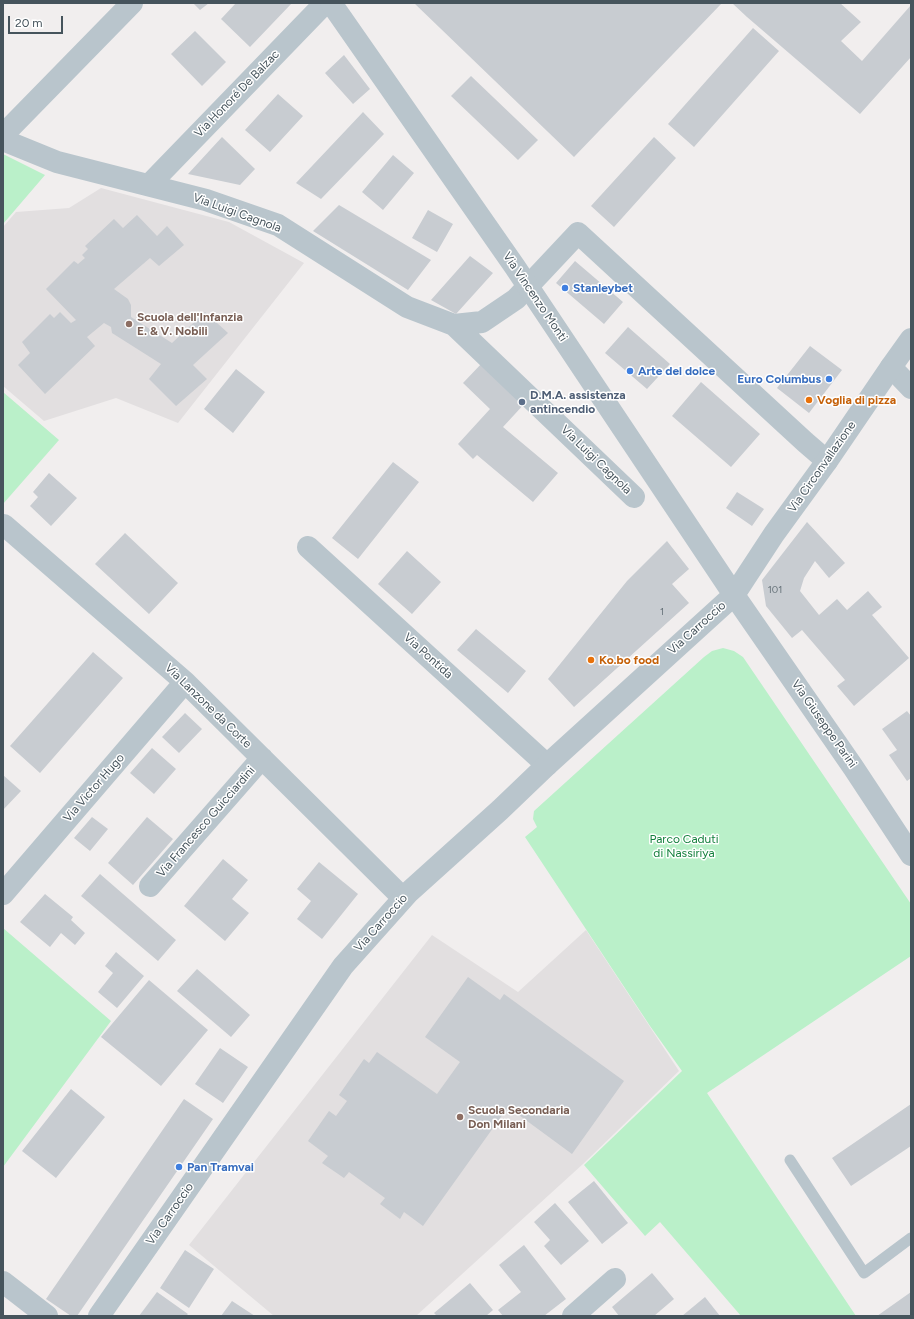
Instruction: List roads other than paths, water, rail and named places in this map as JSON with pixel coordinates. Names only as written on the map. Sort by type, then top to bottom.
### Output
[{"type":"street","points":[[3,135],[132,3]]},
{"type":"street","name":"Via Honoré De Balzac","points":[[149,185],[325,3]]},
{"type":"street","name":"Via Vincenzo Monti","points":[[331,3],[527,286],[734,595]]},
{"type":"street","name":"Via Luigi Cagnola","points":[[3,140],[57,162],[206,200],[278,226],[407,307],[454,325],[634,497]]},
{"type":"street","name":"Via Luigi Cagnola","points":[[454,325],[482,322],[516,298],[578,233],[799,437],[827,461]]},
{"type":"street","name":"Via Circonvallazione","points":[[734,595],[774,534],[827,461],[911,339]]},
{"type":"street","points":[[891,367],[911,388]]},
{"type":"street","name":"Via Lanzone da Corte","points":[[4,525],[185,682],[403,898]]},
{"type":"street","name":"Via Pontida","points":[[308,547],[547,765]]},
{"type":"street","name":"Via Carroccio","points":[[100,1315],[343,966],[403,898],[734,595]]},
{"type":"street","name":"Via Giuseppe Parini","points":[[734,595],[853,766],[911,855]]},
{"type":"street","name":"Via Victor Hugo","points":[[3,894],[185,682]]},
{"type":"street","name":"Via Francesco Guicciardini","points":[[150,886],[262,758]]},
{"type":"street","points":[[574,1316],[615,1280]]},
{"type":"street","points":[[3,1282],[43,1314]]},
{"type":"lane","points":[[790,1160],[864,1273],[911,1238]]},
{"type":"place","name":"Stanleybet","points":[[565,288]]},
{"type":"place","name":"Scuola dell'Infanzia E. & V. Nobili","points":[[129,324]]},
{"type":"place","name":"Arte del dolce","points":[[630,371]]},
{"type":"place","name":"Euro Columbus","points":[[829,379]]},
{"type":"place","name":"Voglia di pizza","points":[[809,400]]},
{"type":"place","name":"D.M.A. assistenza antincendio","points":[[522,402]]},
{"type":"place","name":"Ko.bo food","points":[[591,660]]},
{"type":"place","name":"Scuola Secondaria Don Milani","points":[[460,1117]]},
{"type":"place","name":"Pan Tramvai","points":[[179,1167]]},
{"type":"park label","name":"Parco Caduti di Nassiriya","points":[[684,846]]}]
